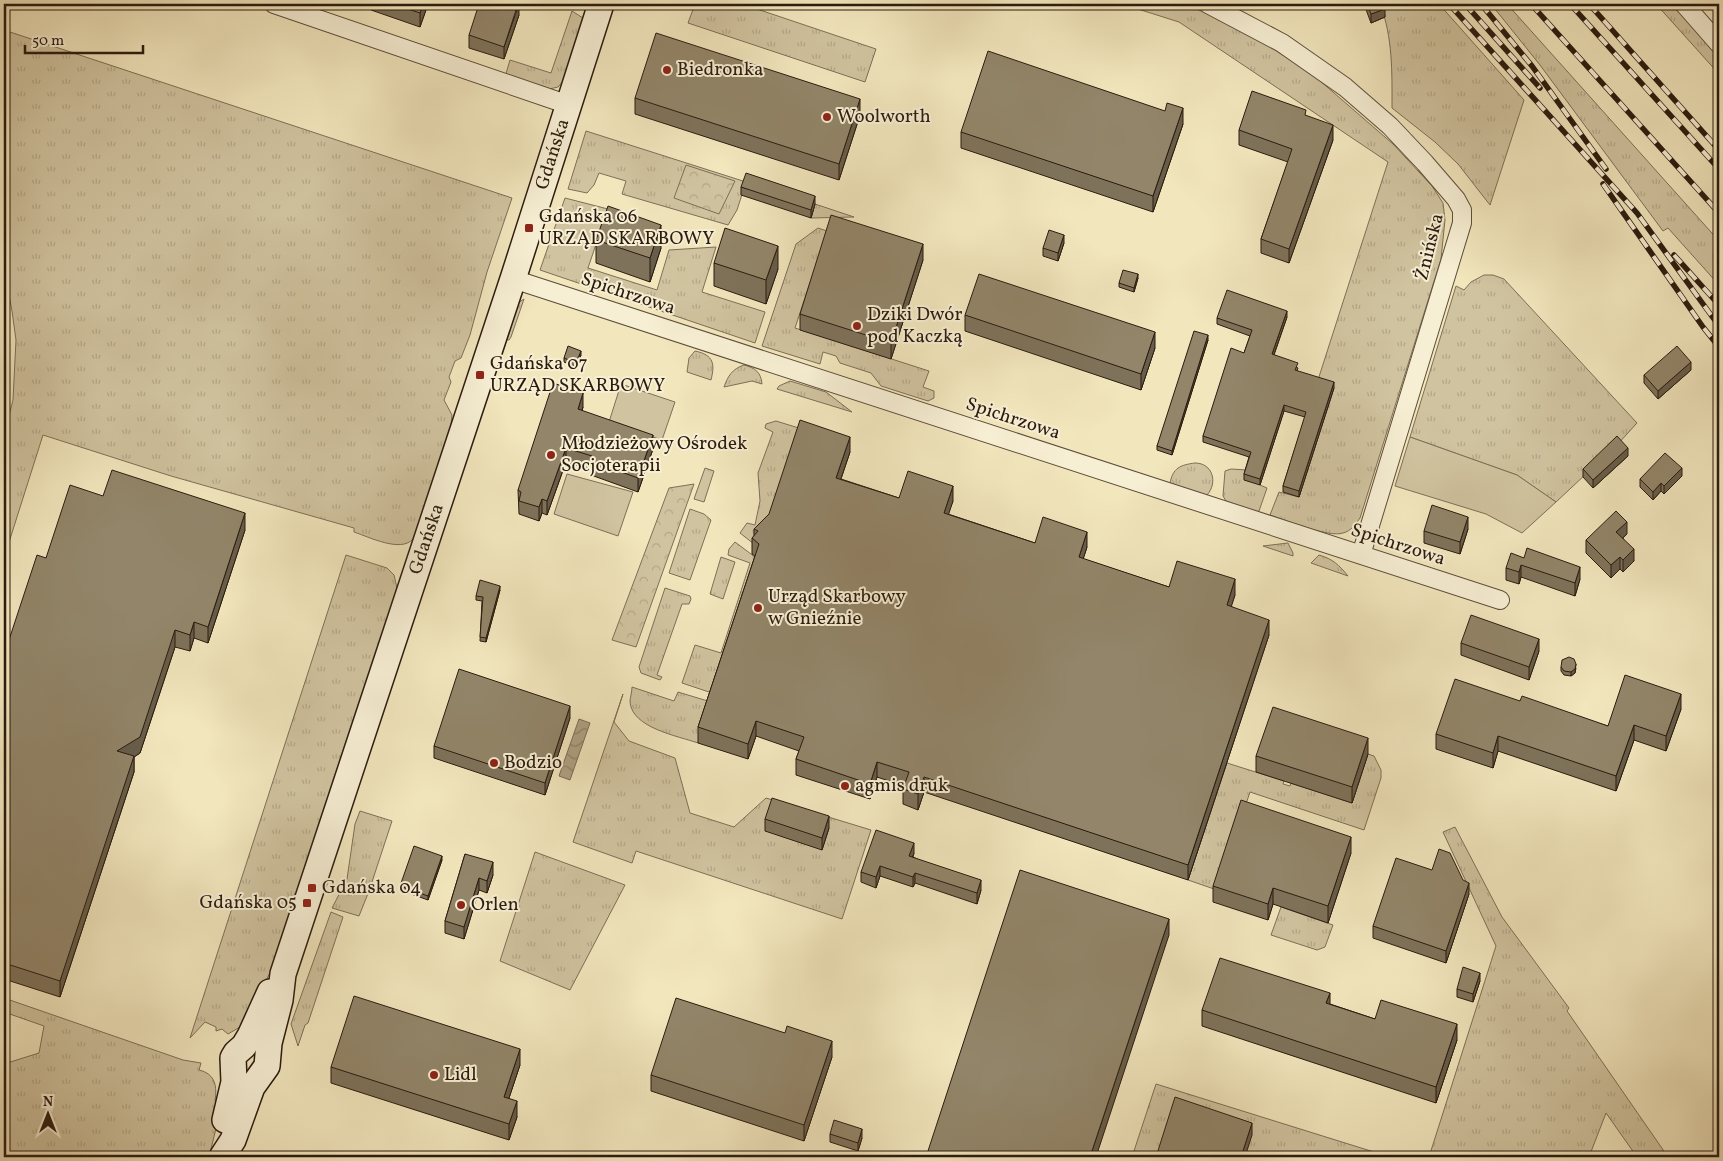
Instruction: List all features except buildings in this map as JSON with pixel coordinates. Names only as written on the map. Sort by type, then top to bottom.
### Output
[{"type":"street","name":"Gdańska","points":[[274,4],[569,104]]},
{"type":"street","name":"Gdańska","points":[[222,1157],[233,1140],[252,1087],[263,1066],[280,1000],[283,974],[602,4]]},
{"type":"street","name":"Żnińska","points":[[1208,4],[1282,43],[1345,87],[1390,126],[1426,163],[1456,199],[1462,210],[1462,222],[1361,555]]},
{"type":"street","points":[[1684,4],[1719,44]]},
{"type":"street","name":"Spichrzowa","points":[[513,279],[1500,600]]},
{"type":"street","name":"Gdańska","points":[[222,1157],[221,1137],[234,1082],[233,1058],[250,1036],[268,994],[283,974]]},
{"type":"street","points":[[234,1068],[238,1073],[247,1078],[263,1066],[260,1047],[249,1044],[244,1046]]},
{"type":"green space","points":[[695,4],[742,4],[876,49],[865,82],[688,23]]},
{"type":"green space","points":[[1122,4],[1183,4],[1242,29],[1311,73],[1393,144],[1432,186],[1443,203],[1445,220],[1441,259],[1360,518],[1346,532],[1336,534],[1318,531],[1270,515],[1279,492],[1299,497],[1333,388],[1317,383],[1388,162],[1179,22]]},
{"type":"green space","points":[[1380,4],[1439,4],[1524,100],[1490,205],[1458,164],[1435,142],[1392,108],[1390,42]]},
{"type":"green space","points":[[1491,4],[1507,4],[1719,241],[1719,285],[1668,228],[1663,231],[1540,65]]},
{"type":"green space","points":[[1656,4],[1674,4],[1719,58],[1719,74]]},
{"type":"green space","points":[[572,11],[586,20],[565,79],[558,87],[545,90],[505,77],[510,60],[551,73]]},
{"type":"green space","points":[[4,30],[512,198],[487,272],[470,335],[461,358],[455,361],[449,377],[451,382],[444,400],[452,415],[451,425],[419,528],[413,539],[408,543],[401,545],[385,543],[354,532],[354,528],[171,476],[43,435],[4,558],[4,435],[13,400],[16,340],[4,270]]},
{"type":"green space","points":[[586,131],[746,182],[737,210],[728,225],[622,194],[626,181],[599,173],[594,185],[587,193],[568,189]]},
{"type":"green space","points":[[686,165],[735,181],[719,214],[674,198]]},
{"type":"green space","points":[[565,198],[608,209],[588,268],[657,290],[669,250],[716,247],[702,292],[765,312],[755,343],[540,270]]},
{"type":"green space","points":[[815,204],[854,217],[811,218]]},
{"type":"green space","points":[[818,228],[827,231],[795,328],[929,371],[923,387],[934,391],[934,398],[928,401],[881,386],[871,373],[840,363],[836,356],[823,352],[820,364],[762,346],[796,244]]},
{"type":"green space","points":[[1484,275],[1493,275],[1504,279],[1637,423],[1617,445],[1556,502],[1517,475],[1410,437],[1456,286],[1464,290],[1471,282]]},
{"type":"green space","points":[[524,299],[511,337],[509,340],[503,339],[516,304]]},
{"type":"green space","points":[[695,351],[706,355],[712,361],[711,380],[687,372],[689,358]]},
{"type":"green space","points":[[744,365],[757,371],[762,384],[752,381],[724,387],[731,373]]},
{"type":"green space","points":[[790,381],[826,392],[852,412],[777,389],[779,386]]},
{"type":"green space","points":[[621,384],[675,402],[662,440],[609,422]]},
{"type":"green space","points":[[776,421],[802,429],[769,529],[754,544],[740,533],[747,523],[755,525],[760,501],[758,473],[773,432],[765,428],[766,424]]},
{"type":"green space","points":[[1410,437],[1517,475],[1556,502],[1522,533],[1486,514],[1395,486]]},
{"type":"green space","points":[[1195,463],[1206,466],[1212,474],[1212,485],[1207,495],[1187,492],[1170,483],[1173,474],[1178,468]]},
{"type":"green space","points":[[705,468],[714,471],[704,502],[694,499]]},
{"type":"green space","points":[[1231,469],[1247,470],[1260,485],[1267,488],[1259,511],[1256,512],[1226,501],[1223,496],[1225,471]]},
{"type":"green space","points":[[567,474],[633,492],[618,536],[554,514]]},
{"type":"green space","points":[[694,484],[636,647],[612,640],[669,488]]},
{"type":"green space","points":[[690,509],[704,514],[711,520],[690,580],[669,573]]},
{"type":"green space","points":[[735,542],[759,560],[715,694],[682,683],[695,645],[721,653],[750,563],[728,555],[729,549]]},
{"type":"green space","points":[[1288,543],[1293,556],[1263,546]]},
{"type":"green space","points":[[346,555],[387,568],[394,575],[397,588],[280,953],[247,1018],[240,1027],[228,1034],[222,1029],[216,1031],[216,1027],[205,1022],[190,1038]]},
{"type":"green space","points":[[1319,555],[1335,563],[1348,576],[1311,563]]},
{"type":"green space","points":[[721,557],[735,562],[723,599],[710,594]]},
{"type":"green space","points":[[665,588],[690,596],[691,599],[689,604],[682,604],[657,675],[662,677],[660,680],[641,673],[639,667]]},
{"type":"green space","points":[[632,687],[674,701],[678,692],[711,702],[698,743],[647,725],[633,711],[630,702]]},
{"type":"green space","points":[[623,694],[614,722],[629,741],[675,758],[690,813],[734,827],[766,798],[871,830],[842,919],[636,851],[632,863],[573,842]]},
{"type":"green space","points":[[1368,754],[1374,756],[1381,770],[1381,778],[1364,830],[1250,792],[1217,890],[1188,880],[1227,763],[1284,781],[1283,784],[1290,786],[1291,783],[1352,803]]},
{"type":"green space","points":[[360,811],[392,821],[359,916],[332,908],[347,879],[355,824]]},
{"type":"green space","points":[[1455,827],[1502,917],[1569,1008],[1567,1011],[1668,1157],[1637,1157],[1606,1113],[1589,1157],[1429,1157],[1496,946],[1443,832]]},
{"type":"green space","points":[[535,852],[625,885],[570,990],[500,961]]},
{"type":"green space","points":[[1281,907],[1333,925],[1325,947],[1317,950],[1271,935]]},
{"type":"green space","points":[[331,912],[343,917],[308,1023],[305,1025],[298,1046],[291,1024]]},
{"type":"green space","points":[[4,998],[183,1060],[201,1063],[199,1070],[212,1078],[216,1091],[215,1101],[222,1104],[209,1157],[4,1157],[4,1064],[39,1053],[44,1026],[4,1012]]},
{"type":"green space","points":[[1156,1084],[1390,1157],[1324,1157],[1309,1154],[1301,1157],[1132,1157]]},
{"type":"water","points":[[579,719],[590,723],[570,780],[559,776]]},
{"type":"railway","points":[[1449,4],[1637,213],[1719,326]]},
{"type":"railway","points":[[1465,4],[1540,88]]},
{"type":"railway","points":[[1481,4],[1532,66],[1606,169]]},
{"type":"railway","points":[[1531,4],[1719,213]]},
{"type":"railway","points":[[1570,4],[1719,169]]},
{"type":"railway","points":[[1589,4],[1719,150]]},
{"type":"railway","points":[[1603,184],[1719,347]]},
{"type":"railway","points":[[1674,255],[1719,305]]},
{"type":"place","name":"Biedronka","points":[[667,70]]},
{"type":"place","name":"Woolworth","points":[[827,117]]},
{"type":"place","name":"Gdańska 06 URZĄD SKARBOWY","points":[[529,228]]},
{"type":"place","name":"Dziki Dwór pod Kaczką","points":[[857,326]]},
{"type":"place","name":"Gdańska 07 URZĄD SKARBOWY","points":[[480,375]]},
{"type":"place","name":"Młodzieżowy Ośrodek Socjoterapii","points":[[551,455]]},
{"type":"place","name":"Urząd Skarbowy w Gnieźnie","points":[[758,608]]},
{"type":"place","name":"Bodzio","points":[[494,763]]},
{"type":"place","name":"agmis druk","points":[[845,786]]},
{"type":"place","name":"Gdańska 04","points":[[312,888]]},
{"type":"place","name":"Gdańska 05","points":[[307,903]]},
{"type":"place","name":"Orlen","points":[[461,905]]},
{"type":"place","name":"Lidl","points":[[434,1075]]}]
